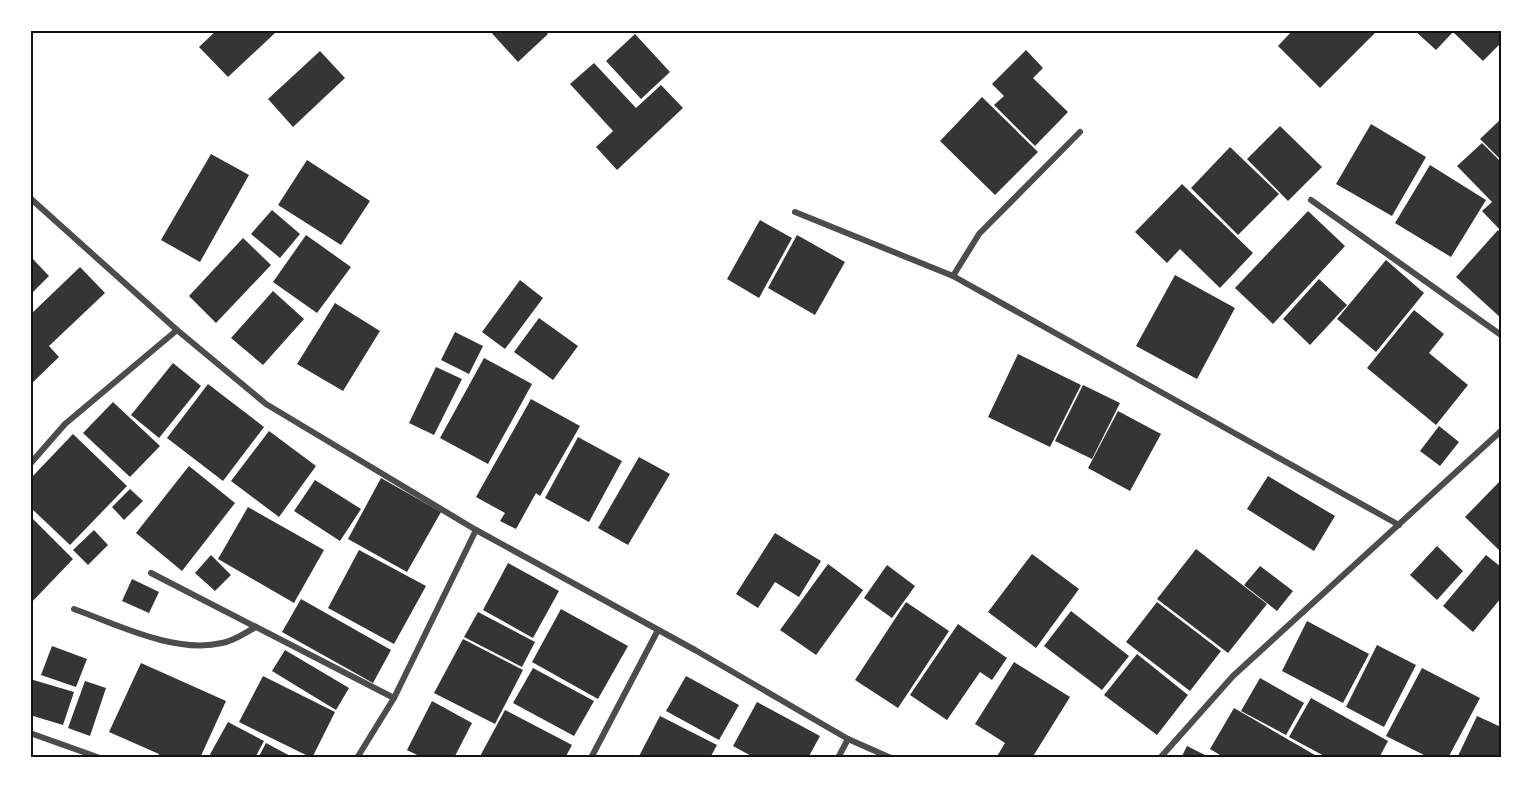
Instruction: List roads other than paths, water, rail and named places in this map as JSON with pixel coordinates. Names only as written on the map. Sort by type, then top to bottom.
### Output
[{"type":"street","points":[[953,276],[979,234],[1080,132]]},
{"type":"street","points":[[30,198],[177,330],[266,404],[476,530],[658,630],[848,740],[891,758]]},
{"type":"street","points":[[1311,200],[1501,334]]},
{"type":"street","points":[[795,212],[953,276],[1399,525]]},
{"type":"street","points":[[30,464],[65,424],[177,330]]},
{"type":"street","points":[[1160,758],[1233,676],[1501,431]]},
{"type":"street","points":[[357,758],[394,698],[476,530]]},
{"type":"street","points":[[151,573],[394,698]]},
{"type":"street","points":[[74,609],[156,638],[192,646],[224,643],[256,627]]},
{"type":"street","points":[[591,758],[658,630]]},
{"type":"street","points":[[30,733],[100,758]]},
{"type":"street","points":[[838,758],[848,740]]}]
